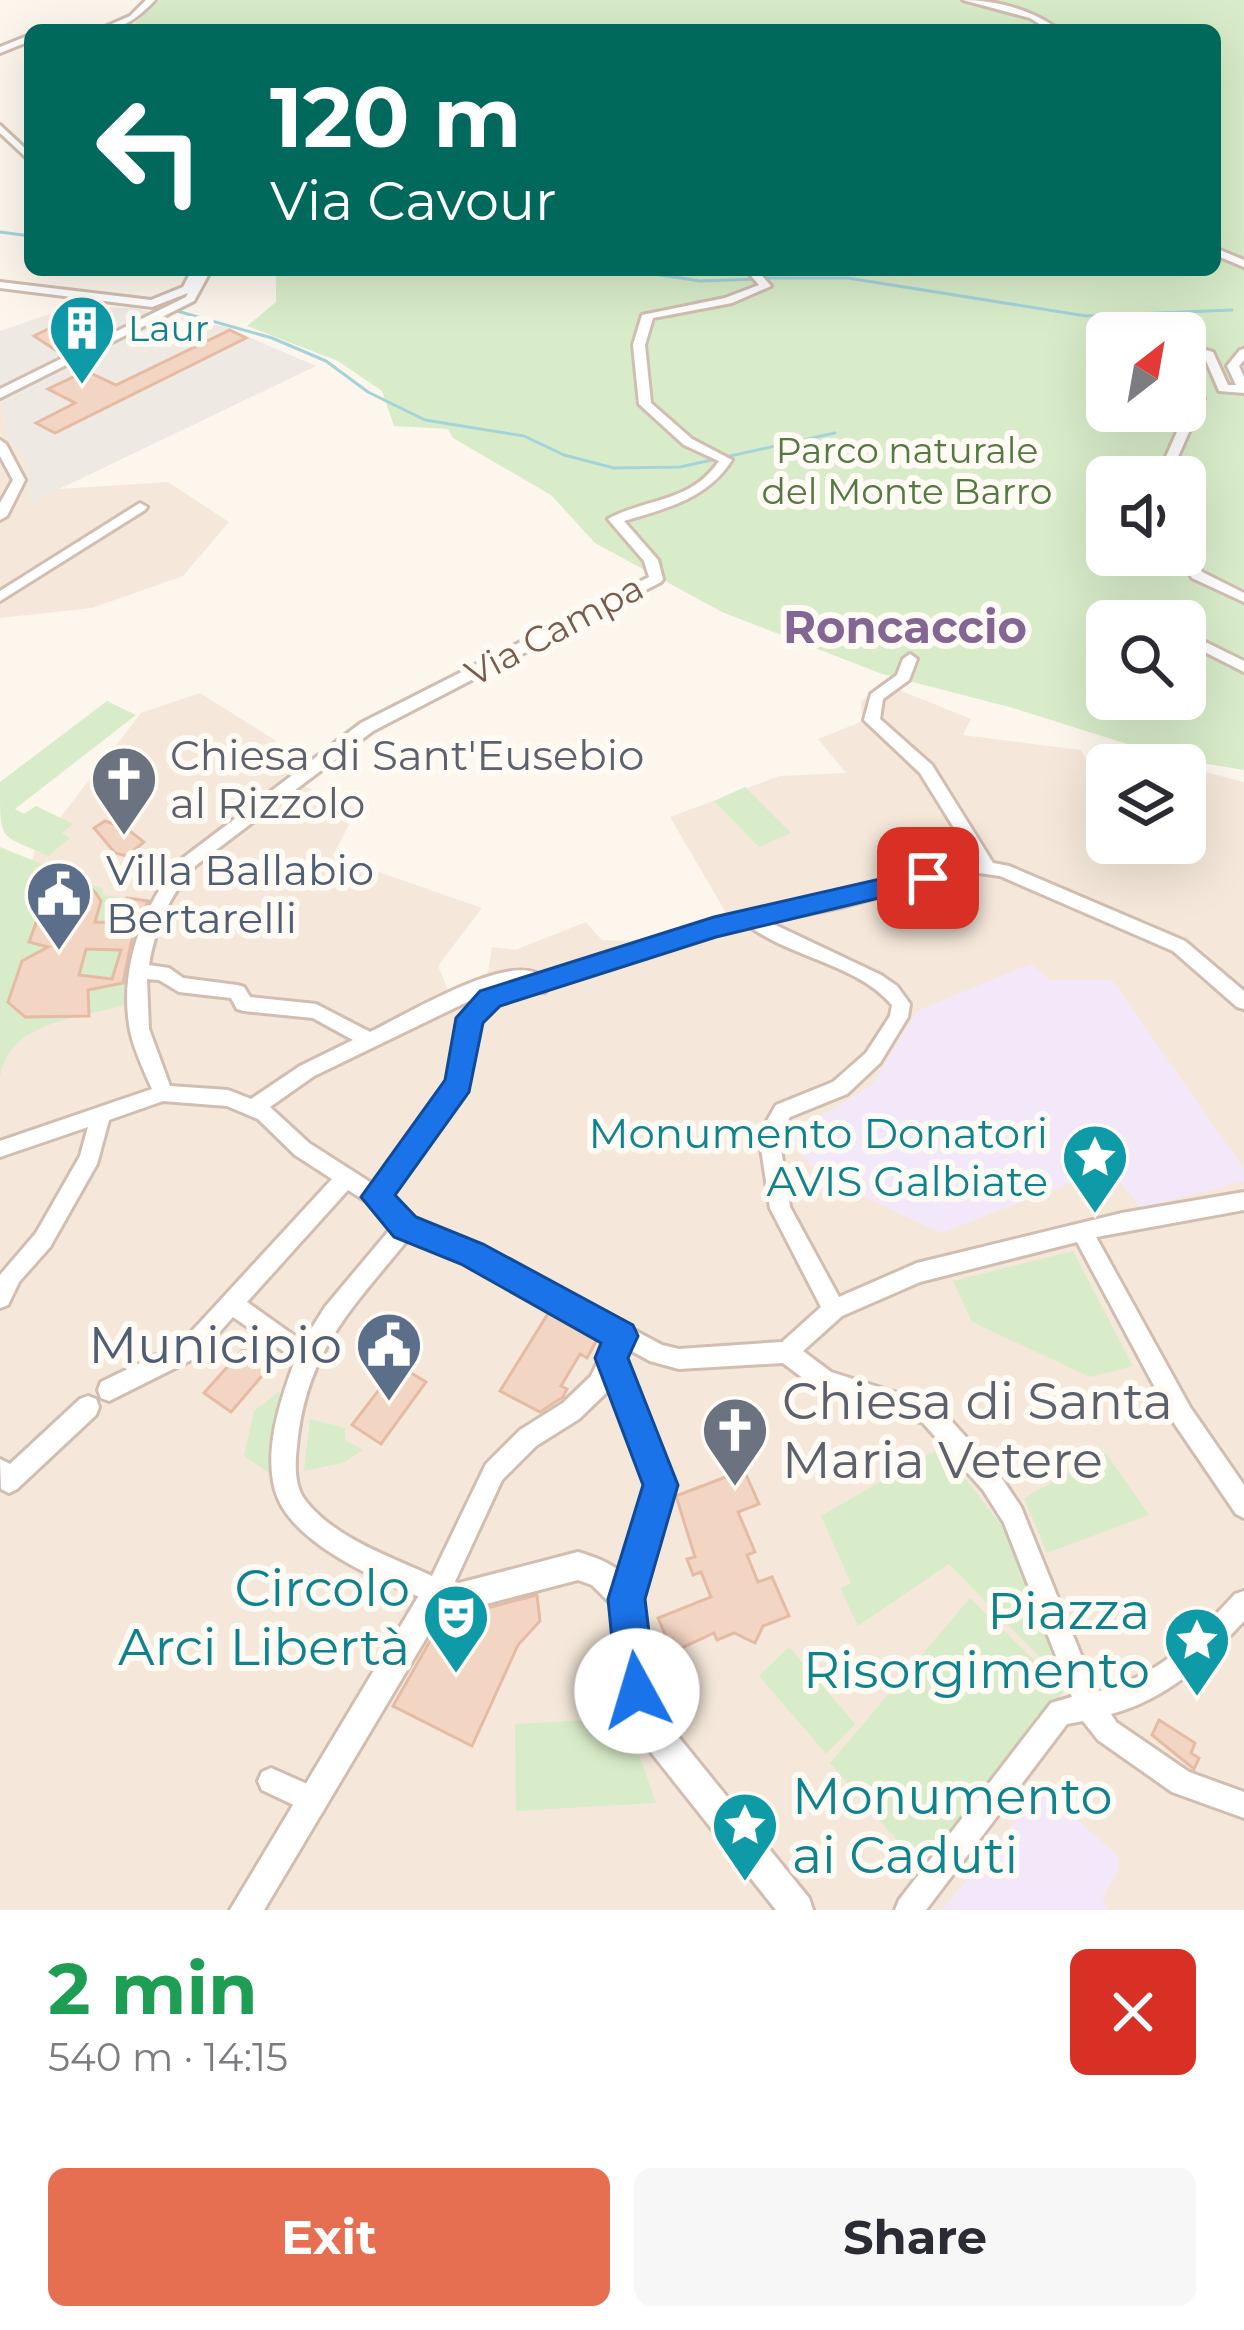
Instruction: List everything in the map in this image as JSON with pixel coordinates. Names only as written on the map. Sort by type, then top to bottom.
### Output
[{"type":"street","points":[[118,24],[133,18],[151,0]]},
{"type":"street","points":[[967,0],[1033,16],[1046,24]]},
{"type":"street","points":[[0,128],[24,152]]},
{"type":"street","points":[[0,286],[152,304],[187,289],[194,276]]},
{"type":"street","points":[[0,394],[190,299],[203,276]]},
{"type":"street","name":"Via Campa","points":[[141,972],[156,902],[189,862],[368,727],[656,579],[651,560],[615,519],[680,500],[715,477],[726,460],[688,442],[645,404],[639,345],[648,315],[728,302],[762,288],[766,280],[760,276]]},
{"type":"street","points":[[1206,353],[1223,388],[1244,389],[1233,366],[1244,352]]},
{"type":"street","points":[[0,444],[19,480],[0,516]]},
{"type":"street","points":[[0,597],[140,507]]},
{"type":"street","points":[[1199,576],[1244,598]]},
{"type":"street","points":[[1206,647],[1244,667]]},
{"type":"street","points":[[910,659],[904,677],[876,697],[872,720],[926,769],[986,866]]},
{"type":"street","points":[[376,1197],[459,1083],[470,1018],[477,1007],[714,927],[986,866],[1179,946],[1244,1002]]},
{"type":"street","points":[[752,920],[787,943],[888,988],[901,1004],[899,1017],[873,1058],[840,1088],[796,1104],[776,1118],[770,1148],[780,1208],[834,1310]]},
{"type":"street","points":[[163,1093],[141,1037],[141,972],[163,973],[179,985],[237,992],[244,1004],[316,1011],[369,1040]]},
{"type":"street","points":[[253,1108],[369,1040],[497,979],[531,976],[538,987]]},
{"type":"street","points":[[0,1149],[163,1093],[194,1092],[253,1108],[376,1197],[405,1227],[472,1254],[616,1347],[679,1359],[787,1352],[834,1310],[917,1273],[1083,1232],[1244,1201]]},
{"type":"street","points":[[0,1298],[11,1275],[43,1240],[90,1158],[101,1114]]},
{"type":"street","points":[[109,1390],[127,1376],[176,1360],[347,1177]]},
{"type":"street","points":[[405,1227],[315,1340],[285,1443],[284,1473],[292,1504],[334,1539],[437,1592],[459,1597],[578,1566],[601,1573],[627,1599]]},
{"type":"street","points":[[1083,1232],[1182,1415],[1244,1506]]},
{"type":"street","points":[[231,1304],[291,1344],[307,1362]]},
{"type":"street","points":[[246,1910],[437,1592],[494,1472],[528,1438],[585,1397],[616,1347]]},
{"type":"street","points":[[616,1347],[661,1485],[627,1599],[637,1691],[657,1735],[797,1910]]},
{"type":"street","points":[[787,1352],[824,1381],[930,1414],[1012,1516],[1089,1707],[1106,1731],[1181,1783],[1244,1805]]},
{"type":"street","points":[[4,1476],[88,1407]]},
{"type":"street","points":[[909,1910],[1060,1712],[1149,1693],[1190,1662],[1244,1604]]},
{"type":"street","points":[[271,1781],[313,1801]]},
{"type":"shaded area","points":[[70,307],[132,308],[226,327],[316,366],[30,503],[28,459],[8,441],[0,396],[0,331]]},
{"type":"shaded area","points":[[0,396],[8,441],[28,459],[30,502],[59,489],[168,482],[229,522],[183,576],[92,608],[0,618]]},
{"type":"shaded area","points":[[882,683],[971,719],[963,735],[1081,750],[1086,759],[1086,864],[1206,864],[1206,772],[1244,782],[1244,1910],[0,1910],[0,971],[35,850],[141,713],[200,693],[319,768],[304,786],[357,809],[333,856],[482,908],[438,966],[449,992],[487,978],[492,947],[515,950],[586,922],[602,940],[633,941],[726,913],[670,817],[779,776],[846,773],[818,739],[863,721],[861,702]]},
{"type":"shaded area","points":[[1031,964],[1049,980],[1112,980],[1244,1169],[1244,1181],[1141,1208],[1114,1174],[1081,1179],[941,1233],[823,1178],[786,1138],[872,1085],[917,1011]]},
{"type":"shaded area","points":[[1042,1789],[1117,1855],[1119,1868],[1102,1901],[1109,1910],[942,1910]]},
{"type":"green space","name":"Parco naturale del Monte Barro","points":[[159,0],[1244,0],[1244,770],[1206,764],[1206,744],[1127,744],[882,674],[722,612],[595,543],[551,495],[453,438],[448,429],[394,426],[382,391],[338,361],[247,326],[276,302],[276,276],[1221,276],[1221,24],[134,24]]},
{"type":"green space","points":[[107,701],[136,715],[15,809],[24,814],[36,806],[73,824],[62,833],[70,838],[48,856],[12,839],[3,827],[0,782]]},
{"type":"green space","points":[[745,787],[791,833],[759,847],[714,801]]},
{"type":"green space","points":[[0,847],[103,889],[103,895],[151,902],[140,934],[133,1002],[33,1032],[6,1058],[0,1077]]},
{"type":"green space","points":[[1073,1251],[1133,1366],[1090,1377],[972,1322],[953,1281]]},
{"type":"green space","points":[[280,1391],[275,1477],[244,1456],[254,1411]]},
{"type":"green space","points":[[310,1419],[345,1428],[345,1440],[363,1450],[343,1463],[304,1471]]},
{"type":"green space","points":[[941,1447],[1005,1530],[1068,1676],[1061,1679],[949,1564],[858,1626],[840,1588],[851,1583],[821,1516]]},
{"type":"green space","points":[[1106,1453],[1149,1515],[1047,1553],[1024,1498]]},
{"type":"green space","points":[[970,1598],[1065,1690],[919,1866],[830,1763]]},
{"type":"green space","points":[[789,1647],[855,1724],[826,1754],[759,1676]]},
{"type":"green space","points":[[626,1718],[656,1803],[516,1811],[515,1724]]},
{"type":"building","points":[[85,311],[113,328],[60,353],[34,336]]},
{"type":"building","points":[[230,330],[246,338],[55,433],[36,423],[75,403],[48,389],[86,371],[116,385]]},
{"type":"building","name":"Chiesa di Sant'Eusebio al Rizzolo","points":[[105,821],[126,828],[144,842],[127,856],[115,853],[94,828]]},
{"type":"building","name":"Villa Ballabio Bertarelli","points":[[50,885],[88,886],[101,901],[95,922],[118,923],[127,898],[148,901],[132,939],[123,983],[88,990],[89,1016],[25,1017],[8,1002],[22,961],[48,947],[29,942]],"holes":[[[86,949],[121,950],[112,979],[79,975]]]},
{"type":"building","points":[[549,1312],[598,1338],[587,1358],[580,1354],[561,1386],[567,1389],[563,1397],[540,1412],[500,1391]]},
{"type":"building","points":[[253,1338],[279,1356],[231,1412],[204,1393]]},
{"type":"building","name":"Municipio","points":[[398,1365],[426,1382],[381,1444],[352,1425]]},
{"type":"building","points":[[744,1470],[759,1504],[738,1512],[755,1552],[747,1555],[758,1582],[772,1577],[789,1616],[763,1626],[755,1643],[734,1633],[717,1640],[714,1633],[673,1652],[658,1618],[711,1597],[701,1572],[693,1575],[687,1559],[695,1557],[676,1496]]},
{"type":"building","name":"Circolo Arci Libertà","points":[[537,1595],[540,1621],[518,1645],[472,1746],[393,1706],[446,1613],[460,1615]]},
{"type":"building","points":[[1159,1720],[1195,1743],[1191,1753],[1199,1758],[1194,1769],[1152,1735]]},
{"type":"waterway","points":[[0,232],[24,235]]},
{"type":"waterway","points":[[667,276],[700,281],[757,279]]},
{"type":"waterway","points":[[767,278],[848,278],[1086,316],[1232,310]]},
{"type":"waterway","points":[[177,311],[272,338],[326,361],[368,392],[425,420],[524,436],[564,455],[614,468],[680,467],[835,433]]},
{"type":"place","name":"Laur","points":[[82,387]]},
{"type":"place","name":"Chiesa di Sant'Eusebio al Rizzolo","points":[[124,838]]},
{"type":"place","name":"Villa Ballabio Bertarelli","points":[[59,953]]},
{"type":"place","name":"Monumento Donatori AVIS Galbiate","points":[[1095,1216]]},
{"type":"place","name":"Municipio","points":[[389,1404]]},
{"type":"place","name":"Chiesa di Santa Maria Vetere","points":[[735,1489]]},
{"type":"place","name":"Circolo Arci Libertà","points":[[456,1676]]},
{"type":"place","name":"Piazza Risorgimento","points":[[1197,1699]]},
{"type":"place","name":"Monumento ai Caduti","points":[[745,1884]]},
{"type":"district","name":"Roncaccio","points":[[905,627]]},
{"type":"route","points":[[637,1691],[627,1599],[661,1485],[611,1358],[621,1336],[472,1254],[405,1227],[388,1215],[376,1197],[459,1083],[470,1018],[490,999],[714,927],[841,902],[928,878]]}]
